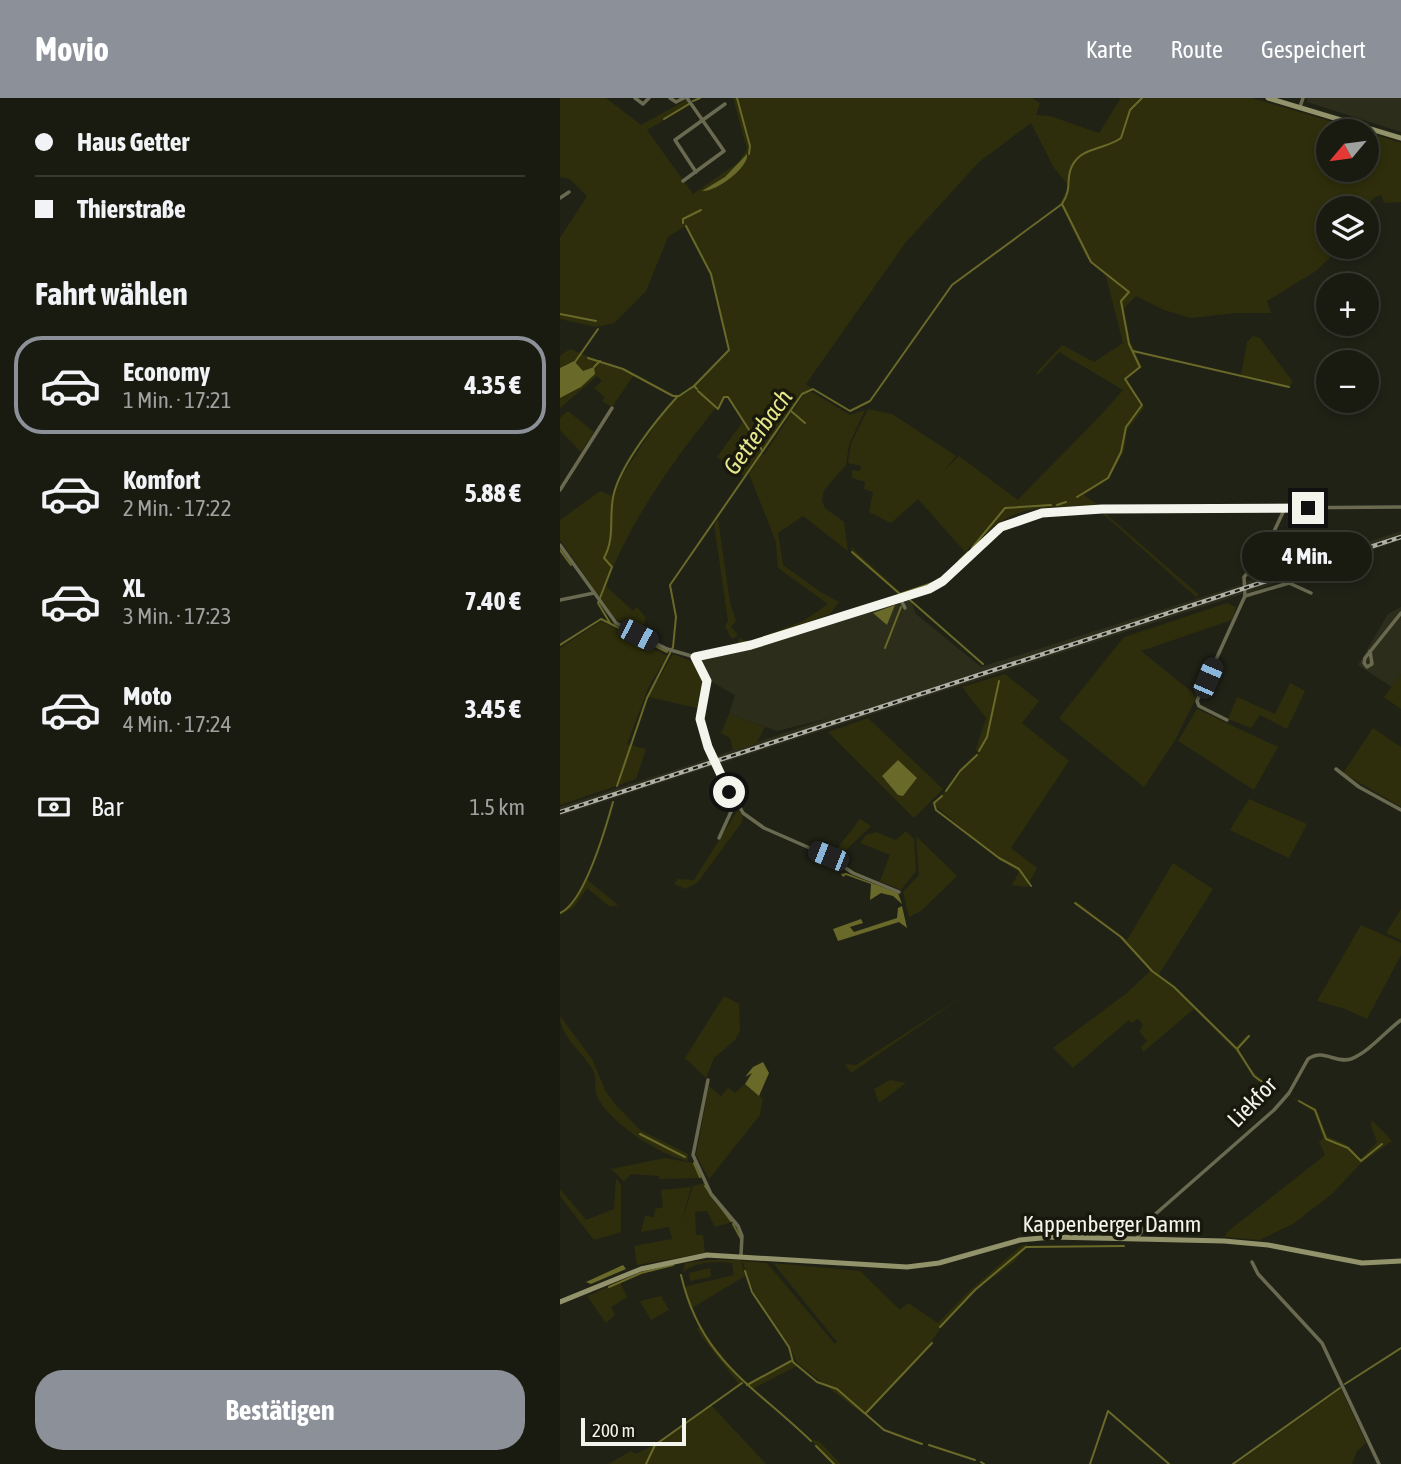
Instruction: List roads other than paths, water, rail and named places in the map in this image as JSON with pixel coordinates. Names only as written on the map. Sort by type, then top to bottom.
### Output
[{"type":"main road","points":[[1268,98],[1401,138]]},
{"type":"main road","name":"Kappenberger Damm","points":[[560,1303],[653,1265],[707,1255],[907,1267],[939,1263],[1033,1238],[1137,1238],[1257,1245],[1362,1263],[1401,1261]]},
{"type":"street","points":[[635,98],[643,104],[649,98]]},
{"type":"street","points":[[670,98],[676,102],[686,98],[724,151],[682,181]]},
{"type":"street","points":[[1300,107],[1303,98]]},
{"type":"street","points":[[696,172],[675,140],[725,104]]},
{"type":"street","points":[[560,198],[569,192]]},
{"type":"street","points":[[560,490],[612,408]]},
{"type":"street","points":[[560,545],[616,623],[669,649],[695,657],[751,645],[939,584],[990,534],[1031,515],[1065,510],[1401,507]]},
{"type":"street","points":[[1227,720],[1199,706],[1197,701],[1245,596],[1244,577],[1262,557],[1285,508]]},
{"type":"street","points":[[1245,596],[1289,583],[1311,593]]},
{"type":"street","points":[[560,600],[597,597]]},
{"type":"street","points":[[900,598],[905,608]]},
{"type":"street","points":[[1370,652],[1401,612]]},
{"type":"street","points":[[695,657],[707,681],[700,713],[704,734],[735,803],[747,817],[764,828],[828,856],[853,873],[900,892]]},
{"type":"street","points":[[1336,769],[1359,787],[1401,810]]},
{"type":"street","points":[[719,838],[735,803]]},
{"type":"street","name":"Liekfor","points":[[1137,1238],[1152,1217],[1274,1110],[1289,1093],[1308,1059],[1323,1054],[1342,1060],[1354,1058],[1401,1020]]},
{"type":"street","points":[[708,1080],[692,1155],[711,1194],[738,1226],[742,1236],[741,1255]]},
{"type":"street","points":[[1252,1262],[1258,1274],[1322,1343],[1379,1464]]},
{"type":"waterway","points":[[693,101],[700,98]]},
{"type":"waterway","points":[[737,98],[750,146],[749,154]]},
{"type":"waterway","name":"Getterbach","points":[[617,786],[647,698],[673,647],[676,617],[670,585],[802,394],[813,389],[850,411],[870,401],[952,285],[1062,204],[1067,193],[1070,171],[1076,160],[1121,138],[1130,110],[1142,98]]},
{"type":"waterway","points":[[664,119],[689,104]]},
{"type":"waterway","points":[[1062,204],[1091,262],[1129,292],[1121,301],[1129,344],[1140,367],[1125,379],[1142,405],[1126,427],[1121,452],[1108,478],[1077,497]]},
{"type":"waterway","points":[[683,223],[683,219],[701,210]]},
{"type":"waterway","points":[[686,226],[711,274],[729,350],[694,386]]},
{"type":"waterway","points":[[560,314],[596,321]]},
{"type":"waterway","points":[[575,362],[598,329]]},
{"type":"waterway","points":[[1133,351],[1289,387]]},
{"type":"waterway","points":[[588,358],[623,369],[673,396],[679,396],[694,386],[697,389]]},
{"type":"waterway","points":[[594,367],[600,361]]},
{"type":"waterway","points":[[698,391],[718,409],[724,397],[728,397],[755,439]]},
{"type":"waterway","points":[[610,623],[598,603],[612,567],[604,558],[610,542],[614,493],[632,456],[677,397]]},
{"type":"waterway","points":[[791,411],[805,423]]},
{"type":"waterway","points":[[757,442],[762,450]]},
{"type":"waterway","points":[[1057,505],[1066,502]]},
{"type":"waterway","points":[[972,548],[1005,508],[1051,505]]},
{"type":"waterway","points":[[560,550],[571,565]]},
{"type":"waterway","points":[[852,552],[900,594],[938,581]]},
{"type":"waterway","points":[[959,561],[968,552]]},
{"type":"waterway","points":[[910,600],[983,664]]},
{"type":"waterway","points":[[885,648],[901,607]]},
{"type":"waterway","points":[[560,645],[601,619],[667,652]]},
{"type":"waterway","points":[[979,751],[987,737],[999,681]]},
{"type":"waterway","points":[[946,791],[960,771],[977,755]]},
{"type":"waterway","points":[[942,796],[934,803],[936,810],[999,858],[1019,869],[1031,886]]},
{"type":"waterway","name":"Getterbach","points":[[560,913],[569,906],[585,880],[613,802]]},
{"type":"waterway","points":[[1075,903],[1121,937],[1152,971],[1174,987],[1237,1049],[1254,1076],[1276,1092]]},
{"type":"waterway","points":[[1238,1048],[1249,1036]]},
{"type":"waterway","points":[[1299,1101],[1315,1110],[1326,1139],[1348,1148],[1361,1161],[1382,1144]]},
{"type":"waterway","points":[[640,1134],[685,1157]]},
{"type":"waterway","points":[[694,1163],[700,1177]]},
{"type":"waterway","points":[[705,1186],[731,1221]]},
{"type":"waterway","points":[[733,1224],[741,1239]]},
{"type":"waterway","points":[[940,1327],[975,1290],[1026,1247],[1124,1246]]},
{"type":"waterway","points":[[609,1287],[641,1273],[673,1265]]},
{"type":"waterway","points":[[745,1271],[752,1292],[789,1347],[793,1362],[817,1382],[837,1389],[884,1430],[922,1444]]},
{"type":"waterway","points":[[681,1275],[701,1329],[715,1350],[731,1369],[811,1441]]},
{"type":"waterway","points":[[866,1413],[932,1343]]},
{"type":"waterway","points":[[1345,1384],[1401,1348]]},
{"type":"waterway","points":[[747,1385],[791,1361]]},
{"type":"waterway","points":[[646,1464],[655,1445],[742,1383]]},
{"type":"waterway","points":[[1233,1464],[1340,1388]]},
{"type":"waterway","points":[[1090,1464],[1108,1411],[1169,1464]]},
{"type":"waterway","points":[[929,1445],[975,1460]]},
{"type":"waterway","points":[[816,1446],[834,1464]]},
{"type":"railway","points":[[560,812],[1401,537]]}]
